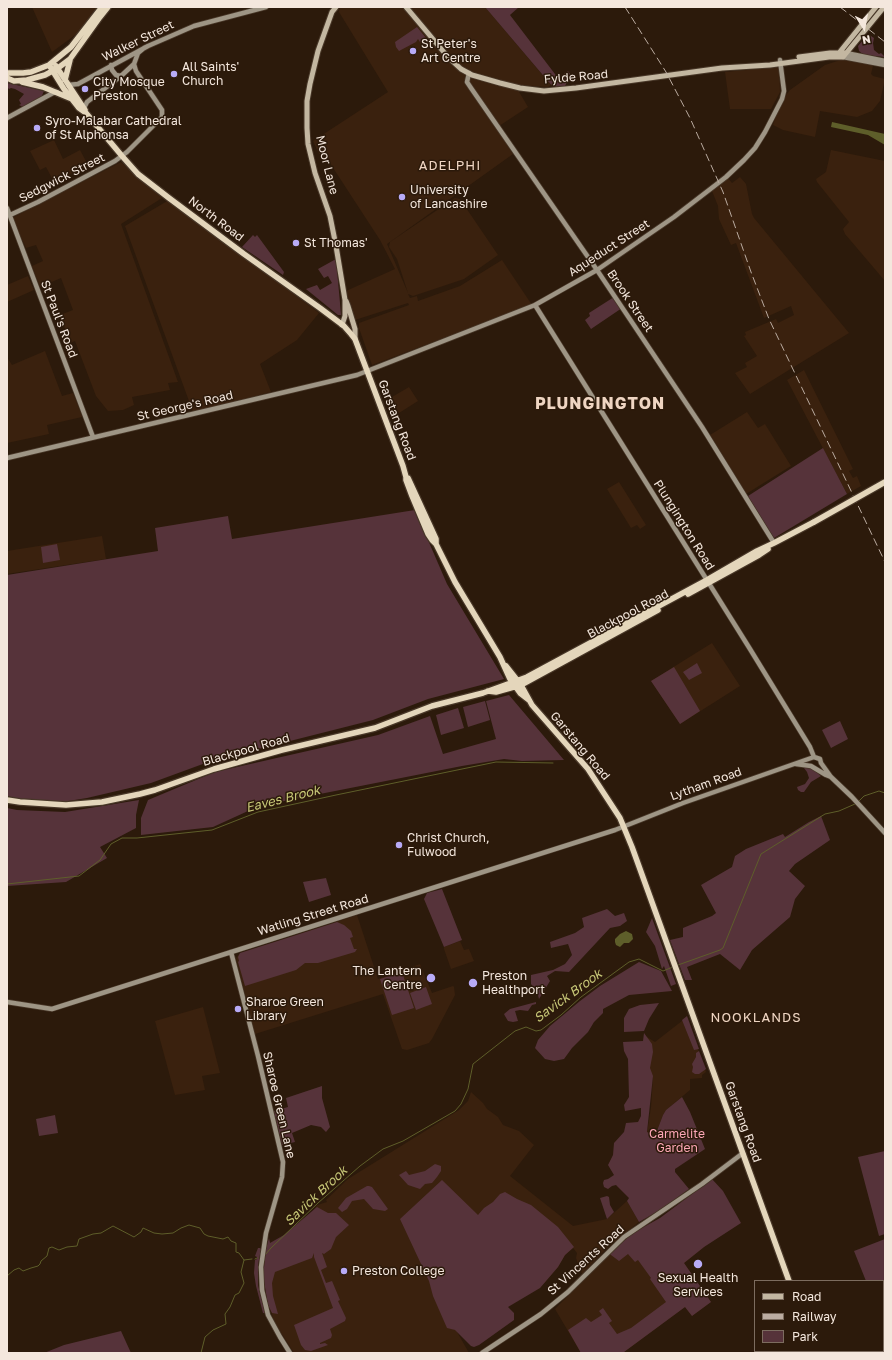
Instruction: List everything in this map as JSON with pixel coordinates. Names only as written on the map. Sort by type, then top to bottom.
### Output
[{"type":"highway","points":[[7,73],[31,72],[51,63],[71,47],[102,7]]},
{"type":"highway","points":[[14,81],[27,80],[45,75],[70,59],[108,7]]},
{"type":"highway","points":[[66,82],[70,59]]},
{"type":"highway","points":[[51,63],[55,70]]},
{"type":"highway","name":"North Road","points":[[55,70],[66,82],[85,110],[138,174],[344,326]]},
{"type":"highway","name":"North Road","points":[[55,70],[72,99],[79,108],[85,110]]},
{"type":"highway","points":[[7,78],[14,81],[47,88],[72,99]]},
{"type":"highway","name":"Moor Lane","points":[[344,326],[355,339],[366,371]]},
{"type":"highway","name":"Garstang Road","points":[[366,371],[406,477],[409,479],[436,539],[436,544],[455,582],[523,697],[528,698],[588,768],[624,827],[789,1280]]},
{"type":"highway","name":"Blackpool Road","points":[[7,800],[66,805],[102,802],[140,794],[214,769],[282,750],[375,728],[432,706],[500,686],[516,684],[759,555],[774,544],[885,482]]},
{"type":"highway","name":"Blackpool Road","points":[[487,691],[496,692],[532,679],[708,581]]},
{"type":"highway","name":"Garstang Road","points":[[501,659],[507,673],[516,684]]},
{"type":"highway","points":[[500,686],[506,678],[507,673]]},
{"type":"highway","points":[[528,698],[528,688],[532,679]]},
{"type":"main road","name":"Moor Lane","points":[[336,7],[332,10],[318,51],[310,84],[308,101],[308,139],[315,173],[330,216],[345,300],[344,326]]},
{"type":"main road","name":"Fylde Road","points":[[406,7],[457,67],[469,73],[520,88],[544,91],[842,54]]},
{"type":"main road","points":[[842,54],[876,7]]},
{"type":"main road","points":[[842,54],[854,43],[884,7]]},
{"type":"main road","name":"Moor Lane","points":[[345,300],[355,329],[355,339]]},
{"type":"main road","points":[[344,326],[349,310]]},
{"type":"street","name":"Walker Street","points":[[66,82],[78,84],[144,48],[194,26],[266,7]]},
{"type":"street","points":[[854,43],[856,55]]},
{"type":"street","points":[[85,110],[87,102],[128,70],[138,53],[144,48]]},
{"type":"street","points":[[842,54],[856,55],[885,61]]},
{"type":"street","points":[[842,54],[885,65]]},
{"type":"street","points":[[128,70],[136,71],[134,62],[129,56]]},
{"type":"street","name":"Aqueduct Street","points":[[366,371],[535,305],[597,270],[674,217],[726,178],[748,156],[765,132],[782,99],[784,90],[781,62]]},
{"type":"street","points":[[111,65],[112,70],[116,75],[121,76]]},
{"type":"street","name":"Sedgwick Street","points":[[10,215],[101,169],[122,156],[163,115],[162,110],[136,71]]},
{"type":"street","name":"Brook Street","points":[[469,73],[467,82],[597,270],[702,426],[774,544]]},
{"type":"street","points":[[47,88],[49,93],[48,96]]},
{"type":"street","points":[[7,118],[57,92]]},
{"type":"street","name":"St Paul's Road","points":[[7,208],[93,437]]},
{"type":"street","name":"Plungington Road","points":[[535,305],[708,581],[807,742],[813,757]]},
{"type":"street","name":"St George's Road","points":[[7,458],[323,383],[366,371]]},
{"type":"street","points":[[831,777],[813,767],[810,761],[813,757],[818,757],[831,777],[859,804],[885,833]]},
{"type":"street","name":"Lytham Road","points":[[624,827],[750,778],[796,764],[813,757]]},
{"type":"street","points":[[813,767],[819,766],[821,763]]},
{"type":"street","name":"Lytham Road","points":[[796,764],[813,767]]},
{"type":"street","name":"Watling Street Road","points":[[7,1002],[52,1009],[624,827]]},
{"type":"street","name":"Sharoe Green Lane","points":[[231,952],[258,1056],[282,1162],[282,1177],[267,1229],[261,1261],[262,1290],[268,1316],[290,1353]]},
{"type":"street","name":"St Vincents Road","points":[[482,1353],[541,1314],[568,1292],[624,1237],[702,1184],[743,1153]]},
{"type":"shaded area","points":[[32,7],[100,7],[82,30],[52,52]]},
{"type":"shaded area","name":"University of Lancashire","points":[[340,7],[485,7],[551,85],[548,87],[511,83],[518,90],[528,107],[496,128],[513,154],[387,244],[408,293],[397,259],[389,247],[390,242],[455,198],[460,199],[498,255],[464,279],[413,296],[408,294],[410,298],[417,296],[418,301],[460,286],[502,260],[532,305],[372,365],[359,328],[359,323],[409,305],[408,303],[355,320],[346,291],[395,269],[380,240],[324,154],[319,154],[313,141],[388,92],[339,12]]},
{"type":"shaded area","points":[[850,57],[874,62],[871,74],[873,76],[885,79],[880,101],[872,111],[857,117],[820,111],[815,137],[783,130],[773,125],[780,103],[790,90],[825,65]]},
{"type":"shaded area","points":[[779,67],[780,92],[771,109],[730,109],[725,72]]},
{"type":"shaded area","points":[[832,122],[885,134],[885,145],[868,135],[831,127]]},
{"type":"shaded area","points":[[54,140],[63,159],[80,150],[88,165],[54,182],[46,167],[40,170],[30,151]]},
{"type":"shaded area","points":[[831,150],[885,161],[885,281],[845,234],[843,229],[849,222],[817,182],[816,179],[826,172]]},
{"type":"shaded area","points":[[121,162],[162,198],[121,224],[178,382],[168,383],[170,390],[132,397],[134,405],[123,410],[108,411],[96,396],[75,341],[70,343],[60,315],[73,310],[61,278],[40,287],[32,266],[43,261],[36,245],[26,248],[12,218]]},
{"type":"shaded area","points":[[740,177],[746,184],[754,218],[849,333],[750,394],[735,373],[747,367],[745,363],[757,356],[744,336],[746,335],[745,332],[776,319],[778,323],[794,315],[791,306],[764,318],[736,243],[731,245],[719,219],[718,206],[712,191],[728,178],[732,183]]},
{"type":"shaded area","points":[[169,200],[319,313],[297,340],[260,364],[271,392],[193,412],[125,226]]},
{"type":"shaded area","points":[[28,276],[34,290],[7,302],[7,285]]},
{"type":"shaded area","points":[[45,351],[62,396],[73,393],[82,417],[47,425],[49,434],[7,443],[7,357],[12,365]]},
{"type":"shaded area","points":[[804,370],[853,469],[849,471],[853,478],[857,476],[861,486],[847,494],[787,380]]},
{"type":"shaded area","points":[[409,387],[418,401],[399,413],[392,397]]},
{"type":"shaded area","points":[[747,412],[758,428],[765,424],[791,466],[746,494],[710,435]]},
{"type":"shaded area","points":[[619,482],[646,525],[640,529],[637,525],[631,528],[607,489]]},
{"type":"shaded area","points":[[102,536],[106,559],[7,574],[7,551]]},
{"type":"shaded area","points":[[712,643],[740,686],[680,724],[651,681]]},
{"type":"shaded area","points":[[357,915],[378,979],[420,964],[432,993],[453,986],[454,987],[455,995],[429,1043],[407,1050],[402,1049],[383,994],[255,1034],[236,958],[240,953]]},
{"type":"shaded area","points":[[626,931],[632,934],[633,939],[629,943],[624,943],[620,947],[616,945],[615,939]]},
{"type":"shaded area","points":[[460,941],[464,950],[469,949],[474,961],[451,969],[444,947]]},
{"type":"shaded area","points":[[203,1007],[220,1073],[202,1076],[205,1090],[175,1095],[155,1021]]},
{"type":"shaded area","points":[[687,1017],[706,1072],[702,1075],[702,1078],[690,1079],[690,1090],[666,1110],[655,1136],[647,1133],[653,1078],[647,1072],[644,1040],[647,1037],[655,1042]]},
{"type":"shaded area","points":[[471,1092],[487,1109],[498,1117],[503,1125],[519,1131],[534,1145],[510,1176],[573,1226],[607,1219],[627,1201],[639,1222],[608,1247],[582,1274],[576,1258],[577,1253],[573,1248],[565,1255],[558,1267],[540,1288],[447,1327],[456,1330],[469,1353],[294,1353],[275,1323],[269,1306],[264,1282],[264,1257],[313,1211],[317,1205],[327,1202],[326,1200],[348,1179],[459,1110],[468,1101]]},
{"type":"shaded area","points":[[723,1191],[704,1247],[684,1263],[711,1302],[692,1316],[685,1307],[624,1353],[581,1353],[555,1309],[615,1248],[633,1233],[660,1218],[675,1207]]},
{"type":"green space","points":[[485,7],[519,7],[510,15],[558,78],[568,71],[573,78],[567,82],[565,86],[553,87]]},
{"type":"green space","points":[[417,27],[426,38],[420,42],[418,39],[416,42],[399,51],[395,42]]},
{"type":"green space","points":[[868,34],[874,38],[874,50],[879,54],[881,53],[885,57],[864,55],[859,51],[858,46]]},
{"type":"green space","points":[[7,83],[44,91],[41,98],[23,107],[19,105],[21,104],[19,100],[24,94],[15,89],[9,89],[7,87]]},
{"type":"green space","points":[[253,235],[255,237],[257,235],[284,272],[283,275],[242,247]]},
{"type":"green space","points":[[336,259],[341,315],[338,315],[306,289],[317,285],[320,290],[332,283],[328,276],[324,278],[318,269]]},
{"type":"green space","points":[[614,297],[622,308],[591,329],[585,320],[590,316],[589,313]]},
{"type":"green space","points":[[823,448],[847,494],[774,538],[748,496]]},
{"type":"green space","points":[[415,510],[447,584],[504,679],[428,699],[373,720],[211,761],[151,783],[87,798],[62,802],[20,799],[7,796],[7,575],[158,551],[155,528],[228,516],[232,539]]},
{"type":"green space","points":[[57,544],[60,560],[43,563],[41,547]]},
{"type":"green space","points":[[697,663],[702,673],[689,680],[683,672]]},
{"type":"green space","points":[[674,667],[700,711],[680,724],[651,681]]},
{"type":"green space","points":[[509,695],[564,760],[522,761],[504,759],[462,766],[259,806],[213,827],[141,835],[141,818],[148,800],[215,772],[378,735],[430,716],[443,754],[496,739],[486,701]]},
{"type":"green space","points":[[485,701],[490,720],[468,727],[463,707]]},
{"type":"green space","points":[[458,708],[464,728],[441,735],[436,715]]},
{"type":"green space","points":[[840,721],[848,739],[831,748],[822,730]]},
{"type":"green space","points":[[808,767],[821,776],[811,782],[804,792],[801,792],[797,787],[805,784],[809,778],[804,768]]},
{"type":"green space","points":[[139,800],[136,815],[136,828],[100,847],[107,858],[66,882],[7,886],[7,808],[17,810],[65,812]]},
{"type":"green space","points":[[821,816],[830,840],[795,864],[789,871],[805,886],[795,899],[790,917],[752,950],[740,970],[720,954],[687,967],[692,980],[685,980],[670,940],[683,937],[683,928],[716,913],[701,885],[732,867],[735,856],[746,849],[783,834],[785,837]]},
{"type":"green space","points":[[326,878],[331,895],[309,902],[303,882]]},
{"type":"green space","points":[[442,889],[462,940],[444,947],[424,899],[427,893]]},
{"type":"green space","points":[[607,909],[615,916],[624,913],[627,921],[620,926],[610,928],[569,972],[555,971],[547,976],[550,981],[539,999],[537,992],[531,984],[531,975],[553,970],[565,964],[572,955],[568,944],[551,948],[550,942],[575,933],[584,927],[582,918]]},
{"type":"green space","points":[[652,918],[676,984],[671,986],[664,966],[662,969],[655,946],[646,932]]},
{"type":"green space","points":[[337,922],[344,925],[351,931],[353,937],[350,938],[354,949],[357,949],[355,952],[318,963],[305,963],[296,970],[245,986],[238,962],[240,953]]},
{"type":"green space","points":[[639,962],[661,971],[672,991],[629,995],[603,1009],[603,1013],[564,1059],[554,1061],[545,1059],[535,1048],[538,1040],[550,1026],[600,986]]},
{"type":"green space","points":[[402,972],[414,1008],[392,1015],[380,979]]},
{"type":"green space","points":[[426,987],[432,1004],[416,1010],[410,993]]},
{"type":"green space","points":[[536,1002],[536,1004],[532,1005],[528,1011],[515,1011],[518,1021],[508,1021],[504,1014],[510,1009]]},
{"type":"green space","points":[[659,1003],[649,1019],[644,1031],[624,1032],[624,1018],[629,1009],[640,1005]]},
{"type":"green space","points":[[687,1016],[699,1049],[694,1050],[682,1020]]},
{"type":"green space","name":"Carmelite Garden","points":[[644,1033],[652,1044],[653,1052],[650,1068],[653,1076],[647,1132],[655,1136],[666,1110],[682,1097],[690,1112],[705,1149],[675,1169],[675,1172],[689,1189],[660,1210],[639,1222],[627,1201],[629,1198],[616,1185],[608,1189],[604,1187],[603,1183],[604,1180],[614,1175],[608,1165],[613,1155],[614,1143],[624,1132],[626,1123],[638,1122],[641,1116],[641,1108],[625,1111],[624,1105],[629,1097],[628,1059],[624,1051],[623,1042],[643,1041]]},
{"type":"green space","points":[[699,1051],[706,1069],[699,1074],[695,1074],[692,1072],[692,1064],[696,1057],[696,1053]]},
{"type":"green space","points":[[322,1086],[322,1098],[330,1127],[326,1132],[321,1127],[311,1125],[292,1133],[295,1142],[282,1145],[274,1111],[288,1107],[286,1098]]},
{"type":"green space","points":[[55,1115],[58,1133],[39,1136],[36,1119]]},
{"type":"green space","points":[[885,1151],[885,1234],[879,1236],[858,1157]]},
{"type":"green space","points":[[435,1164],[441,1166],[441,1171],[432,1183],[425,1184],[420,1189],[408,1185],[399,1175],[406,1171],[409,1175],[425,1171]]},
{"type":"green space","points":[[712,1179],[723,1191],[741,1223],[704,1247],[684,1263],[711,1302],[692,1316],[685,1307],[624,1353],[581,1353],[568,1330],[586,1318],[591,1322],[602,1315],[599,1311],[603,1308],[612,1321],[609,1323],[617,1334],[631,1328],[666,1302],[638,1260],[635,1262],[628,1254],[619,1261],[610,1253],[633,1233],[660,1218]]},
{"type":"green space","points":[[442,1180],[478,1215],[500,1194],[505,1192],[531,1205],[558,1227],[574,1247],[565,1255],[558,1267],[540,1288],[508,1307],[514,1313],[514,1320],[474,1347],[471,1346],[455,1330],[447,1328],[433,1296],[429,1281],[400,1219]]},
{"type":"green space","points":[[367,1186],[372,1187],[388,1209],[385,1211],[373,1209],[364,1199],[352,1201],[347,1209],[342,1212],[338,1208],[346,1198]]},
{"type":"green space","points":[[607,1196],[609,1197],[610,1205],[614,1212],[607,1219],[600,1198]]},
{"type":"green space","points":[[317,1207],[328,1213],[336,1213],[349,1225],[336,1237],[331,1249],[324,1254],[322,1253],[327,1267],[321,1270],[326,1283],[332,1281],[340,1300],[338,1301],[346,1318],[345,1321],[330,1329],[332,1335],[331,1338],[320,1343],[325,1343],[328,1345],[311,1351],[305,1350],[301,1345],[294,1325],[333,1308],[314,1257],[314,1253],[312,1258],[275,1272],[272,1283],[273,1296],[278,1314],[272,1313],[268,1305],[264,1281],[264,1267],[269,1238],[270,1243],[284,1235]]},
{"type":"green space","points":[[885,1239],[884,1316],[884,1280],[866,1280],[854,1251]]},
{"type":"green space","points":[[258,1248],[261,1249],[258,1265],[258,1285],[265,1313],[263,1313],[254,1273],[255,1260],[257,1259],[255,1256]]},
{"type":"green space","points":[[121,1331],[131,1353],[44,1353],[64,1345]]},
{"type":"waterway","name":"Eaves Brook","points":[[7,884],[79,876],[100,860],[111,844],[122,838],[137,838],[212,830],[258,812],[496,762],[553,763]]},
{"type":"waterway","name":"Savick Brook","points":[[859,801],[864,796],[879,791],[885,793]]},
{"type":"waterway","name":"Savick Brook","points":[[678,965],[723,948],[761,854],[825,814],[839,811],[855,804]]},
{"type":"waterway","name":"Savick Brook","points":[[265,1255],[318,1203],[360,1166],[383,1149],[403,1141],[455,1111],[461,1104],[468,1089],[473,1064],[515,1031],[526,1027],[536,1031],[541,1030],[581,997],[629,962],[639,959],[663,971],[673,967]]},
{"type":"waterway","points":[[7,1276],[19,1268],[23,1271],[38,1266],[47,1256],[49,1248],[52,1247],[59,1250],[77,1246],[79,1239],[101,1233],[113,1226],[134,1237],[141,1232],[143,1228],[154,1233],[162,1234],[173,1233],[189,1225],[200,1228],[204,1234],[208,1236],[223,1239],[228,1237],[231,1241],[236,1243],[236,1252],[239,1253],[244,1260]]},
{"type":"waterway","name":"Savick Brook","points":[[201,1353],[205,1337],[213,1330],[226,1324],[225,1314],[235,1295],[239,1293],[244,1283],[241,1272],[244,1260],[252,1259]]},
{"type":"railway","points":[[625,7],[666,72],[690,118],[723,192],[769,319],[885,562]]},
{"type":"railway","points":[[840,7],[885,42]]},
{"type":"place","name":"St Peter's Art Centre","points":[[413,51]]},
{"type":"place","name":"All Saints' Church","points":[[174,74]]},
{"type":"place","name":"City Mosque Preston","points":[[85,89]]},
{"type":"place","name":"Syro-Malabar Cathedral of St Alphonsa","points":[[37,128]]},
{"type":"place","name":"University of Lancashire","points":[[402,197]]},
{"type":"place","name":"St Thomas'","points":[[296,243]]},
{"type":"place","name":"Christ Church, Fulwood","points":[[399,845]]},
{"type":"place","name":"The Lantern Centre","points":[[431,978]]},
{"type":"place","name":"Preston Healthport","points":[[473,983]]},
{"type":"place","name":"Sharoe Green Library","points":[[238,1009]]},
{"type":"place","name":"Sexual Health Services","points":[[698,1264]]},
{"type":"place","name":"Preston College","points":[[344,1271]]},
{"type":"district","name":"ADELPHI","points":[[450,166]]},
{"type":"district","name":"PLUNGINGTON","points":[[600,404]]},
{"type":"district","name":"NOOKLANDS","points":[[756,1018]]}]
